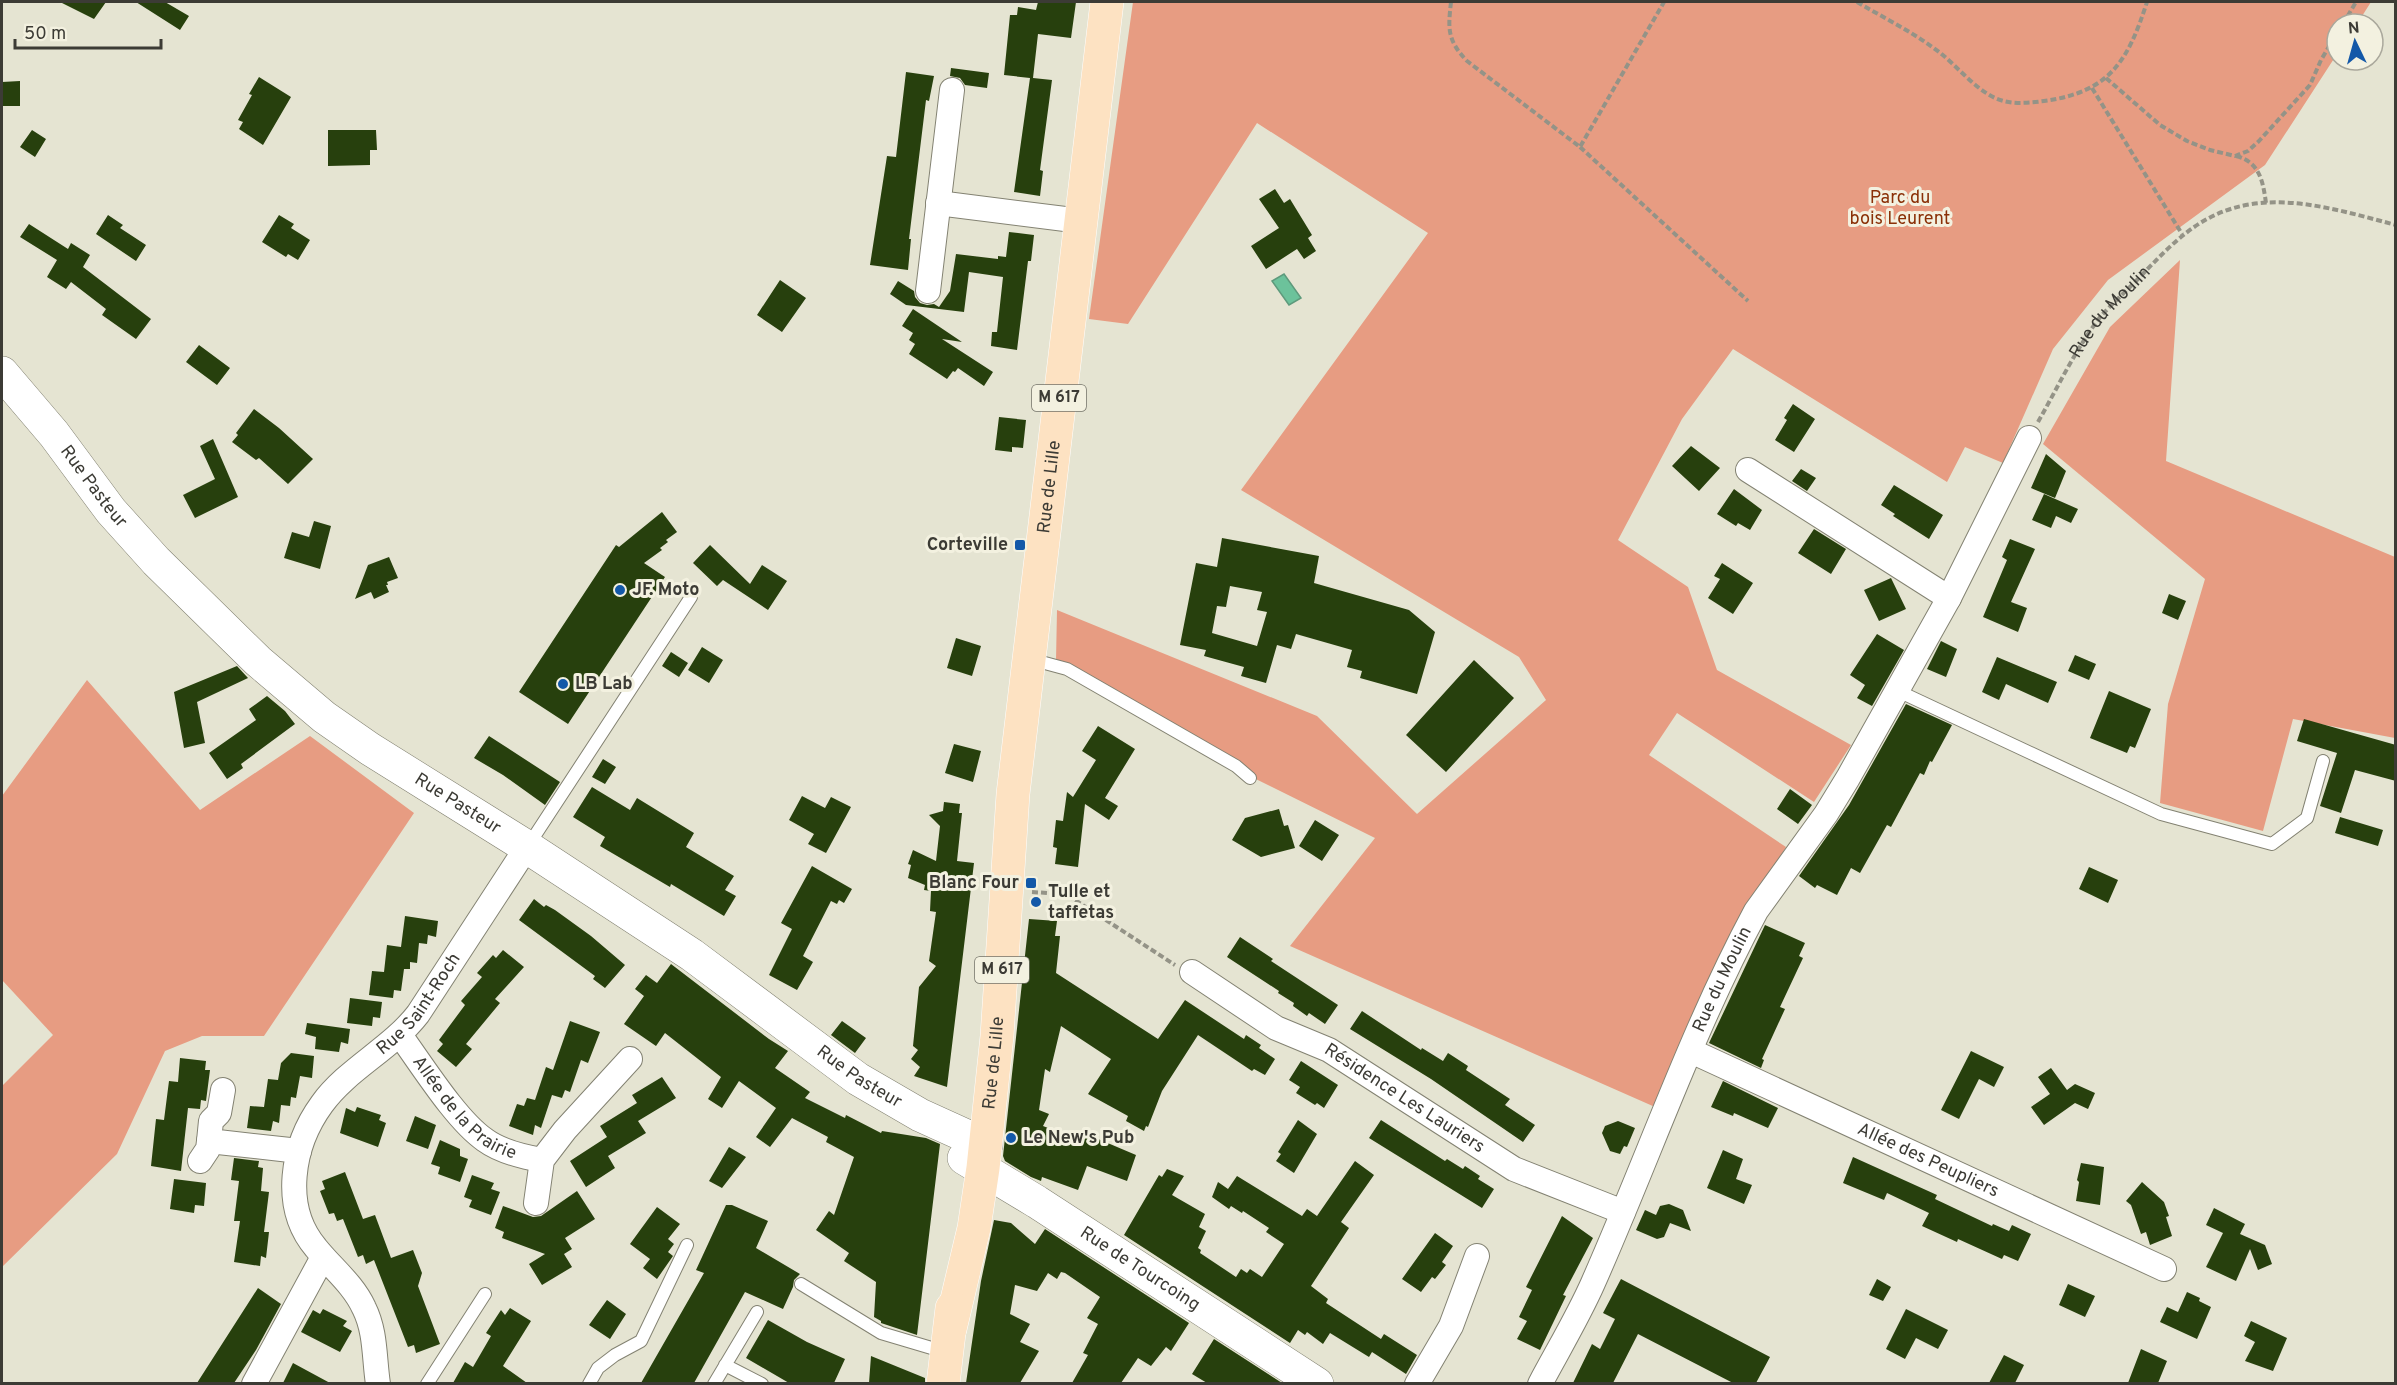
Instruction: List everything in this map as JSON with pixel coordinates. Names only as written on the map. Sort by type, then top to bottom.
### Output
[{"type":"main road","name":"Rue de Lille","points":[[947,1355],[974,1228],[974,1152],[983,961],[1013,794],[1107,2]]},
{"type":"main road","name":"Rue Pasteur","points":[[2,374],[54,434],[123,525],[200,606],[292,692],[370,749],[527,847],[692,955],[858,1079],[920,1115],[974,1152]]},
{"type":"main road","name":"Rue de Lille","points":[[974,1152],[995,1058],[1013,794]]},
{"type":"main road","name":"Rue de Tourcoing","points":[[974,1152],[1317,1383]]},
{"type":"street","points":[[928,291],[952,90]]},
{"type":"street","points":[[938,203],[1081,221]]},
{"type":"street","name":"Rue du Moulin","points":[[1540,1383],[1592,1284],[1691,1051],[1756,911],[1839,794],[1949,598],[2029,438]]},
{"type":"street","points":[[1748,470],[1949,598]]},
{"type":"street","name":"Rue Saint-Roch","points":[[378,1383],[372,1330],[364,1308],[350,1286],[307,1236],[296,1210],[294,1179],[299,1151],[309,1126],[328,1096],[400,1035],[418,1014],[527,847]]},
{"type":"street","name":"Résidence Les Lauriers","points":[[1192,972],[1276,1028],[1329,1050],[1514,1169],[1623,1212]]},
{"type":"street","name":"Allée de la Prairie","points":[[400,1035],[465,1122],[486,1141],[542,1160]]},
{"type":"street","name":"Allée des Peupliers","points":[[1691,1051],[2164,1269]]},
{"type":"street","name":"Allée de la Prairie","points":[[536,1203],[542,1160],[565,1130],[630,1059]]},
{"type":"street","points":[[223,1090],[219,1113],[211,1121],[205,1151],[299,1151]]},
{"type":"street","points":[[1417,1383],[1451,1326],[1477,1256]]},
{"type":"street","points":[[254,1383],[323,1257]]},
{"type":"lane","points":[[527,847],[691,597]]},
{"type":"lane","points":[[1029,659],[1067,669],[1236,766],[1250,778]]},
{"type":"lane","points":[[1898,691],[2161,814],[2272,844],[2307,818],[2323,761]]},
{"type":"lane","points":[[589,1383],[598,1368],[615,1355],[641,1341],[687,1245]]},
{"type":"lane","points":[[801,1284],[881,1333],[947,1355]]},
{"type":"lane","points":[[427,1383],[485,1294]]},
{"type":"lane","points":[[714,1383],[757,1312]]},
{"type":"lane","points":[[725,1365],[762,1383]]},
{"type":"path","points":[[1451,2],[1450,39],[1456,50],[1467,61],[1580,147],[1748,300]]},
{"type":"path","points":[[1580,147],[1664,2]]},
{"type":"path","points":[[1857,2],[1921,39],[1987,94],[2010,102],[2038,102],[2069,96],[2092,88],[2106,78],[2122,60],[2133,42],[2147,2]]},
{"type":"path","points":[[2235,156],[2248,151],[2259,141],[2310,85],[2325,53]]},
{"type":"path","points":[[2106,78],[2160,125],[2187,141],[2253,164],[2261,175],[2266,203]]},
{"type":"path","points":[[2092,88],[2182,234]]},
{"type":"path","name":"Rue du Moulin","points":[[2029,438],[2078,351],[2101,316],[2182,234],[2206,220],[2229,210],[2266,203],[2316,207],[2396,225]]},
{"type":"path","points":[[1008,890],[1063,894],[1180,969],[1192,972]]},
{"type":"green space","name":"Parc du bois Leurent","points":[[1133,2],[2371,2],[2365,12],[2325,12],[2325,72],[2265,165],[2108,280],[2053,349],[2003,463],[1965,447],[1947,482],[1733,349],[1682,419],[1618,540],[1688,587],[1717,670],[1851,745],[1814,802],[1677,713],[1649,755],[1786,847],[1732,935],[1655,1107],[1290,946],[1375,838],[1193,748],[1056,661],[1057,610],[1317,716],[1417,814],[1546,700],[1519,657],[1241,490],[1428,233],[1257,123],[1128,324],[1089,319]]},
{"type":"green space","points":[[2180,260],[2166,461],[2395,557],[2395,738],[2293,719],[2263,831],[2160,803],[2168,704],[2205,579],[2043,444],[2110,327]]},
{"type":"green space","points":[[87,680],[200,810],[310,736],[414,813],[264,1036],[202,1036],[165,1051],[117,1154],[2,1267],[2,1086],[53,1035],[2,980],[2,796]]},
{"type":"shaded area","points":[[1284,274],[1301,298],[1289,305],[1272,281]]},
{"type":"building","points":[[60,2],[106,2],[94,19]]},
{"type":"building","points":[[136,2],[165,2],[189,16],[180,30]]},
{"type":"building","points":[[1038,2],[1076,2],[1071,38],[1038,34],[1033,78],[1052,80],[1040,170],[1043,171],[1040,196],[1014,192],[1030,78],[1004,75],[1010,15],[1017,15],[1018,7],[1036,10]]},
{"type":"building","points":[[951,68],[989,73],[987,88],[965,85],[960,78],[950,76]]},
{"type":"building","points":[[906,72],[934,76],[929,101],[926,100],[909,239],[911,239],[908,270],[870,265],[887,156],[896,157]]},
{"type":"building","points":[[259,77],[291,97],[263,145],[239,129],[243,122],[238,120]]},
{"type":"building","points":[[20,81],[20,106],[2,106],[2,82]]},
{"type":"building","points":[[32,130],[46,139],[35,157],[20,147]]},
{"type":"building","points":[[328,130],[376,130],[377,150],[370,150],[370,165],[328,166]]},
{"type":"building","points":[[1275,189],[1284,203],[1290,199],[1312,235],[1308,238],[1316,251],[1304,259],[1297,249],[1266,269],[1251,246],[1279,228],[1259,199]]},
{"type":"building","points":[[108,215],[123,225],[120,228],[146,245],[136,261],[96,234]]},
{"type":"building","points":[[279,215],[294,224],[291,228],[310,240],[298,260],[288,254],[286,257],[262,242]]},
{"type":"building","points":[[29,224],[68,249],[71,243],[90,255],[83,267],[151,319],[136,339],[102,315],[106,309],[71,282],[66,289],[47,277],[57,260],[20,237]]},
{"type":"building","points":[[1009,232],[1034,235],[1031,261],[1028,261],[1017,350],[991,346],[992,332],[997,332],[1003,277],[969,272],[964,312],[906,305],[890,294],[898,281],[914,291],[920,303],[934,304],[939,307],[950,291],[956,254],[998,259],[998,256],[1006,257]]},
{"type":"building","points":[[780,280],[806,298],[782,332],[757,315]]},
{"type":"building","points":[[913,309],[962,342],[942,339],[993,372],[984,386],[958,368],[947,379],[909,354],[915,344],[909,340],[913,333],[902,326]]},
{"type":"building","points":[[199,345],[230,368],[217,385],[186,362]]},
{"type":"building","points":[[1793,404],[1815,419],[1794,452],[1775,440]]},
{"type":"building","points":[[254,409],[313,459],[288,484],[259,458],[256,460],[232,442]]},
{"type":"building","points":[[999,417],[1026,420],[1023,448],[1012,447],[1012,452],[995,450]]},
{"type":"building","points":[[213,439],[238,497],[195,518],[183,495],[215,479],[200,446]]},
{"type":"building","points":[[1691,446],[1720,468],[1699,491],[1672,466]]},
{"type":"building","points":[[2046,454],[2066,471],[2055,498],[2031,488]]},
{"type":"building","points":[[1801,469],[1816,478],[1807,491],[1792,481]]},
{"type":"building","points":[[1894,485],[1943,515],[1929,539],[1893,516],[1895,514],[1881,505]]},
{"type":"building","points":[[1734,489],[1762,510],[1750,530],[1738,523],[1736,526],[1717,514]]},
{"type":"building","points":[[2044,494],[2078,509],[2071,523],[2056,516],[2051,528],[2032,520]]},
{"type":"building","points":[[662,512],[677,532],[666,540],[668,542],[660,548],[662,550],[644,563],[665,577],[568,724],[519,692],[616,545],[619,547]]},
{"type":"building","points":[[314,521],[331,526],[320,569],[284,558],[292,532],[309,537]]},
{"type":"building","points":[[1814,529],[1846,549],[1831,574],[1798,553]]},
{"type":"building","points":[[1222,538],[1319,556],[1314,583],[1409,610],[1435,632],[1417,694],[1360,678],[1362,671],[1347,667],[1352,650],[1296,634],[1291,649],[1277,645],[1266,683],[1241,676],[1244,667],[1204,656],[1206,650],[1180,645],[1196,563],[1217,567]],"holes":[[[1230,586],[1262,592],[1257,610],[1267,612],[1257,646],[1212,633],[1217,606],[1226,607]]]},
{"type":"building","points":[[2010,539],[2035,549],[2011,602],[2027,608],[2018,632],[1983,617],[2007,560],[2002,557]]},
{"type":"building","points":[[710,545],[750,584],[762,565],[787,581],[768,610],[723,580],[717,586],[693,563]]},
{"type":"building","points":[[389,557],[398,578],[387,582],[389,592],[374,599],[371,592],[355,599],[368,565]]},
{"type":"building","points":[[1722,563],[1753,583],[1733,614],[1708,598],[1720,579],[1714,576]]},
{"type":"building","points":[[1891,578],[1906,609],[1879,621],[1864,590]]},
{"type":"building","points":[[2169,594],[2186,601],[2178,620],[2162,613]]},
{"type":"building","points":[[1877,634],[1904,650],[1872,706],[1857,698],[1865,685],[1850,675]]},
{"type":"building","points":[[956,638],[981,646],[972,676],[947,668]]},
{"type":"building","points":[[1941,641],[1957,649],[1946,677],[1927,669]]},
{"type":"building","points":[[702,647],[723,660],[709,683],[688,670]]},
{"type":"building","points":[[671,652],[688,663],[679,677],[662,666]]},
{"type":"building","points":[[2075,655],[2096,664],[2089,680],[2068,671]]},
{"type":"building","points":[[1997,657],[2057,682],[2048,703],[2006,684],[1999,700],[1982,692]]},
{"type":"building","points":[[1474,660],[1514,698],[1446,772],[1406,735]]},
{"type":"building","points":[[237,666],[248,678],[197,702],[205,743],[184,748],[174,692]]},
{"type":"building","points":[[2109,691],[2151,709],[2135,748],[2130,746],[2127,753],[2090,738]]},
{"type":"building","points":[[267,696],[285,711],[295,724],[241,764],[243,768],[227,779],[209,753],[256,720],[249,709]]},
{"type":"building","points":[[1906,704],[1952,725],[1924,775],[1920,773],[1891,827],[1887,825],[1860,873],[1851,868],[1837,895],[1817,885],[1815,888],[1799,876],[1849,805]]},
{"type":"building","points":[[2304,719],[2396,745],[2396,781],[2355,770],[2341,813],[2320,806],[2337,753],[2297,741]]},
{"type":"building","points":[[1098,726],[1135,749],[1105,798],[1118,806],[1109,820],[1085,804],[1078,867],[1055,864],[1057,848],[1053,847],[1056,820],[1063,821],[1067,792],[1073,797],[1096,760],[1082,751]]},
{"type":"building","points":[[489,736],[560,782],[545,805],[503,775],[474,758]]},
{"type":"building","points":[[954,744],[981,751],[973,782],[945,773]]},
{"type":"building","points":[[603,759],[616,767],[605,784],[592,777]]},
{"type":"building","points":[[592,787],[630,810],[637,798],[694,833],[686,847],[734,876],[725,890],[736,896],[724,916],[671,884],[670,887],[600,846],[605,837],[573,817]]},
{"type":"building","points":[[1790,789],[1812,805],[1798,824],[1777,809]]},
{"type":"building","points":[[802,796],[825,808],[831,797],[851,807],[826,853],[808,844],[814,834],[789,820]]},
{"type":"building","points":[[944,802],[960,804],[959,813],[962,813],[957,861],[974,863],[947,1087],[914,1076],[920,1067],[911,1059],[918,1050],[913,1046],[919,987],[936,966],[929,961],[936,912],[930,911],[931,891],[924,890],[925,885],[908,878],[911,865],[908,864],[913,850],[936,861],[940,826],[929,815],[943,811]]},
{"type":"building","points":[[1279,809],[1284,826],[1288,825],[1295,848],[1261,857],[1232,840],[1245,818]]},
{"type":"building","points":[[2340,817],[2383,830],[2378,846],[2335,833]]},
{"type":"building","points":[[1315,820],[1339,835],[1322,861],[1299,846]]},
{"type":"building","points":[[812,866],[852,889],[844,903],[839,900],[837,904],[831,901],[803,956],[813,962],[797,990],[769,975],[792,929],[781,923]]},
{"type":"building","points":[[2089,867],[2118,880],[2108,903],[2079,889]]},
{"type":"building","points":[[534,899],[544,907],[546,905],[555,910],[591,936],[625,965],[605,988],[593,979],[595,976],[519,920]]},
{"type":"building","points":[[405,916],[438,921],[436,937],[428,935],[427,944],[419,943],[417,963],[410,962],[410,969],[404,969],[401,991],[394,990],[393,998],[369,995],[372,971],[384,972],[387,945],[401,947]]},
{"type":"building","points":[[1029,919],[1057,921],[1055,936],[1060,936],[1056,973],[1158,1039],[1185,1000],[1244,1039],[1246,1035],[1261,1045],[1259,1048],[1275,1059],[1265,1075],[1254,1069],[1252,1071],[1198,1035],[1162,1091],[1148,1127],[1146,1126],[1144,1131],[1126,1121],[1128,1116],[1088,1094],[1111,1059],[1061,1026],[1050,1072],[1045,1069],[1039,1110],[1049,1114],[1043,1126],[1081,1141],[1084,1133],[1136,1155],[1127,1181],[1087,1166],[1078,1190],[1042,1177],[1041,1181],[1031,1177],[1005,1161],[1003,1156]]},
{"type":"building","points":[[1765,925],[1805,943],[1799,956],[1803,958],[1780,1007],[1785,1009],[1762,1059],[1764,1060],[1761,1068],[1709,1043]]},
{"type":"building","points":[[1240,937],[1273,959],[1271,961],[1338,1005],[1325,1024],[1309,1013],[1307,1016],[1293,1006],[1294,1003],[1278,993],[1279,991],[1227,957]]},
{"type":"building","points":[[503,950],[524,967],[495,999],[500,1003],[466,1044],[472,1049],[456,1067],[437,1051],[443,1044],[439,1040],[465,1005],[461,1001],[482,977],[477,973],[493,955],[496,958]]},
{"type":"building","points":[[671,964],[788,1051],[775,1068],[810,1092],[805,1098],[881,1133],[882,1131],[926,1138],[940,1144],[917,1335],[881,1323],[874,1317],[876,1282],[844,1261],[849,1253],[816,1230],[829,1211],[834,1215],[854,1157],[826,1142],[828,1137],[792,1118],[770,1147],[756,1137],[776,1108],[739,1081],[722,1108],[708,1099],[721,1077],[665,1033],[656,1046],[624,1024],[644,996],[635,989],[646,975],[657,983]]},
{"type":"building","points":[[350,998],[382,1002],[380,1018],[373,1017],[372,1026],[347,1023]]},
{"type":"building","points":[[1362,1011],[1421,1050],[1422,1048],[1443,1061],[1448,1053],[1468,1066],[1466,1070],[1510,1099],[1505,1105],[1535,1125],[1523,1142],[1431,1079],[1350,1029]]},
{"type":"building","points":[[570,1021],[600,1032],[588,1063],[581,1060],[570,1092],[565,1090],[562,1098],[552,1095],[541,1128],[535,1125],[533,1135],[509,1126],[517,1104],[524,1106],[527,1098],[535,1100],[546,1067],[553,1070]]},
{"type":"building","points":[[842,1021],[866,1038],[855,1053],[831,1035]]},
{"type":"building","points":[[307,1023],[350,1029],[348,1044],[341,1042],[339,1052],[315,1049],[316,1037],[305,1034]]},
{"type":"building","points":[[1971,1051],[2004,1067],[1994,1087],[1979,1079],[1959,1119],[1941,1110]]},
{"type":"building","points":[[291,1053],[314,1056],[312,1078],[300,1076],[296,1098],[291,1097],[290,1106],[281,1105],[279,1123],[273,1121],[271,1131],[247,1128],[250,1106],[264,1107],[268,1079],[278,1080],[281,1063]]},
{"type":"building","points":[[180,1058],[206,1061],[205,1070],[210,1070],[206,1101],[201,1100],[200,1109],[188,1108],[181,1171],[151,1166],[156,1119],[164,1120],[169,1081],[178,1082]]},
{"type":"building","points":[[1301,1061],[1338,1085],[1324,1108],[1296,1093],[1300,1087],[1289,1080]]},
{"type":"building","points":[[2051,1068],[2067,1090],[2075,1084],[2095,1093],[2088,1109],[2075,1103],[2044,1125],[2031,1107],[2050,1094],[2038,1077]]},
{"type":"building","points":[[662,1077],[676,1098],[638,1121],[646,1133],[608,1156],[615,1168],[586,1187],[570,1161],[607,1137],[600,1126],[637,1103],[632,1095]]},
{"type":"building","points":[[1723,1081],[1778,1108],[1768,1128],[1734,1113],[1733,1116],[1711,1107]]},
{"type":"building","points":[[357,1107],[381,1115],[379,1120],[386,1123],[378,1147],[340,1133],[346,1108],[355,1112]]},
{"type":"building","points":[[415,1116],[436,1125],[428,1149],[406,1141]]},
{"type":"building","points":[[1298,1120],[1317,1134],[1294,1173],[1276,1161],[1281,1154],[1278,1152]]},
{"type":"building","points":[[1381,1120],[1445,1161],[1447,1159],[1463,1169],[1465,1166],[1480,1176],[1478,1179],[1494,1189],[1482,1208],[1369,1138]]},
{"type":"building","points":[[1618,1121],[1635,1128],[1627,1147],[1624,1146],[1620,1154],[1610,1151],[1602,1133],[1605,1126]]},
{"type":"building","points":[[440,1140],[460,1149],[460,1156],[468,1159],[460,1182],[438,1174],[440,1167],[431,1164]]},
{"type":"building","points":[[729,1147],[746,1157],[722,1188],[709,1181]]},
{"type":"building","points":[[1723,1150],[1743,1159],[1736,1179],[1752,1185],[1744,1204],[1707,1188]]},
{"type":"building","points":[[1853,1157],[1937,1195],[1935,1199],[1992,1226],[1993,1224],[2009,1231],[2012,1225],[2031,1234],[2018,1261],[2004,1255],[2002,1259],[1922,1226],[1929,1213],[1887,1193],[1884,1200],[1843,1183]]},
{"type":"building","points":[[234,1158],[259,1161],[258,1167],[263,1168],[261,1191],[269,1192],[264,1232],[269,1232],[266,1258],[261,1256],[260,1266],[234,1262],[240,1221],[234,1221],[239,1181],[231,1180]]},
{"type":"building","points":[[1355,1161],[1374,1175],[1341,1222],[1349,1228],[1311,1286],[1328,1299],[1326,1303],[1381,1339],[1384,1334],[1417,1355],[1406,1374],[1372,1352],[1369,1357],[1330,1333],[1323,1344],[1307,1332],[1305,1335],[1298,1330],[1290,1343],[1124,1235],[1159,1175],[1162,1177],[1167,1169],[1184,1176],[1172,1195],[1205,1214],[1199,1227],[1206,1231],[1198,1248],[1201,1250],[1200,1253],[1236,1277],[1241,1269],[1247,1273],[1250,1269],[1262,1277],[1284,1244],[1266,1232],[1269,1228],[1243,1211],[1242,1213],[1231,1206],[1229,1209],[1212,1197],[1218,1182],[1228,1189],[1237,1176],[1302,1216],[1307,1209],[1317,1216]]},
{"type":"building","points":[[2081,1163],[2104,1167],[2100,1205],[2076,1201]]},
{"type":"building","points":[[345,1172],[363,1219],[375,1215],[391,1258],[413,1250],[422,1273],[418,1286],[440,1344],[416,1353],[414,1345],[408,1347],[374,1260],[366,1264],[363,1255],[358,1257],[343,1219],[337,1221],[334,1213],[329,1214],[320,1191],[325,1189],[322,1181]]},
{"type":"building","points":[[472,1175],[494,1183],[491,1189],[500,1192],[491,1215],[469,1207],[472,1200],[464,1197]]},
{"type":"building","points":[[174,1179],[206,1183],[204,1206],[195,1205],[194,1213],[170,1209]]},
{"type":"building","points":[[2142,1182],[2164,1202],[2172,1236],[2150,1245],[2146,1232],[2141,1234],[2131,1205],[2126,1201]]},
{"type":"building","points":[[577,1191],[595,1219],[565,1238],[572,1249],[564,1254],[572,1267],[542,1285],[529,1264],[545,1254],[502,1238],[504,1232],[495,1228],[503,1206],[533,1217],[541,1216]]},
{"type":"building","points":[[1669,1204],[1683,1210],[1691,1231],[1670,1223],[1664,1237],[1657,1239],[1636,1230],[1645,1210],[1656,1215],[1660,1206]]},
{"type":"building","points":[[726,1205],[732,1205],[768,1221],[756,1248],[800,1274],[794,1280],[783,1309],[745,1292],[694,1383],[641,1383],[704,1273],[696,1270]]},
{"type":"building","points":[[657,1207],[680,1224],[668,1239],[674,1244],[668,1252],[673,1256],[657,1279],[643,1268],[650,1259],[630,1244]]},
{"type":"building","points":[[2214,1208],[2245,1224],[2240,1234],[2265,1245],[2272,1264],[2258,1270],[2250,1249],[2236,1281],[2206,1267],[2223,1233],[2206,1225]]},
{"type":"building","points":[[1562,1216],[1593,1238],[1563,1295],[1566,1296],[1540,1350],[1517,1339],[1527,1321],[1519,1317],[1532,1290],[1526,1287]]},
{"type":"building","points":[[994,1220],[1011,1223],[1035,1244],[1045,1229],[1189,1323],[1171,1351],[1166,1347],[1151,1366],[1138,1358],[1121,1383],[1072,1383],[1088,1355],[1083,1353],[1098,1324],[1087,1318],[1100,1297],[1065,1273],[1061,1272],[1057,1279],[1048,1273],[1037,1291],[1015,1285],[1010,1314],[1030,1324],[1020,1342],[1039,1351],[1020,1383],[966,1383],[981,1281]]},
{"type":"building","points":[[1435,1233],[1453,1246],[1442,1262],[1446,1265],[1435,1279],[1432,1277],[1421,1292],[1402,1279]]},
{"type":"building","points":[[1621,1279],[1770,1357],[1756,1383],[1733,1383],[1638,1334],[1613,1383],[1573,1383],[1592,1344],[1600,1349],[1615,1319],[1603,1313]]},
{"type":"building","points":[[1877,1279],[1891,1287],[1883,1301],[1869,1295]]},
{"type":"building","points":[[2068,1284],[2095,1296],[2085,1317],[2059,1305]]},
{"type":"building","points":[[258,1288],[281,1304],[256,1350],[234,1383],[197,1383]]},
{"type":"building","points":[[2187,1292],[2200,1298],[2199,1301],[2211,1307],[2197,1339],[2160,1322],[2167,1307],[2178,1312]]},
{"type":"building","points":[[607,1300],[626,1314],[610,1339],[589,1325]]},
{"type":"building","points":[[510,1308],[531,1321],[503,1366],[527,1383],[453,1383],[465,1362],[473,1367],[491,1336],[486,1333],[501,1310],[505,1315]]},
{"type":"building","points":[[323,1309],[347,1321],[343,1326],[352,1331],[340,1352],[301,1332],[313,1310],[320,1314]]},
{"type":"building","points":[[1906,1309],[1948,1330],[1938,1349],[1916,1338],[1905,1359],[1886,1349]]},
{"type":"building","points":[[768,1320],[807,1342],[845,1359],[834,1383],[789,1383],[746,1358]]},
{"type":"building","points":[[2251,1321],[2287,1338],[2273,1371],[2245,1361],[2255,1342],[2244,1336]]},
{"type":"building","points":[[1214,1339],[1282,1383],[1207,1383],[1192,1374]]},
{"type":"building","points":[[2141,1349],[2167,1361],[2158,1383],[2128,1383]]},
{"type":"building","points":[[2004,1355],[2024,1365],[2015,1383],[1989,1383]]},
{"type":"building","points":[[871,1356],[925,1378],[925,1383],[869,1383]]},
{"type":"building","points":[[293,1363],[330,1383],[283,1383]]},
{"type":"place","name":"Corteville","points":[[1020,545]]},
{"type":"place","name":"JF. Moto","points":[[620,590]]},
{"type":"place","name":"LB Lab","points":[[563,684]]},
{"type":"place","name":"Blanc Four","points":[[1031,883]]},
{"type":"place","name":"Tulle et taffetas","points":[[1036,902]]},
{"type":"place","name":"Le New's Pub","points":[[1011,1138]]}]
